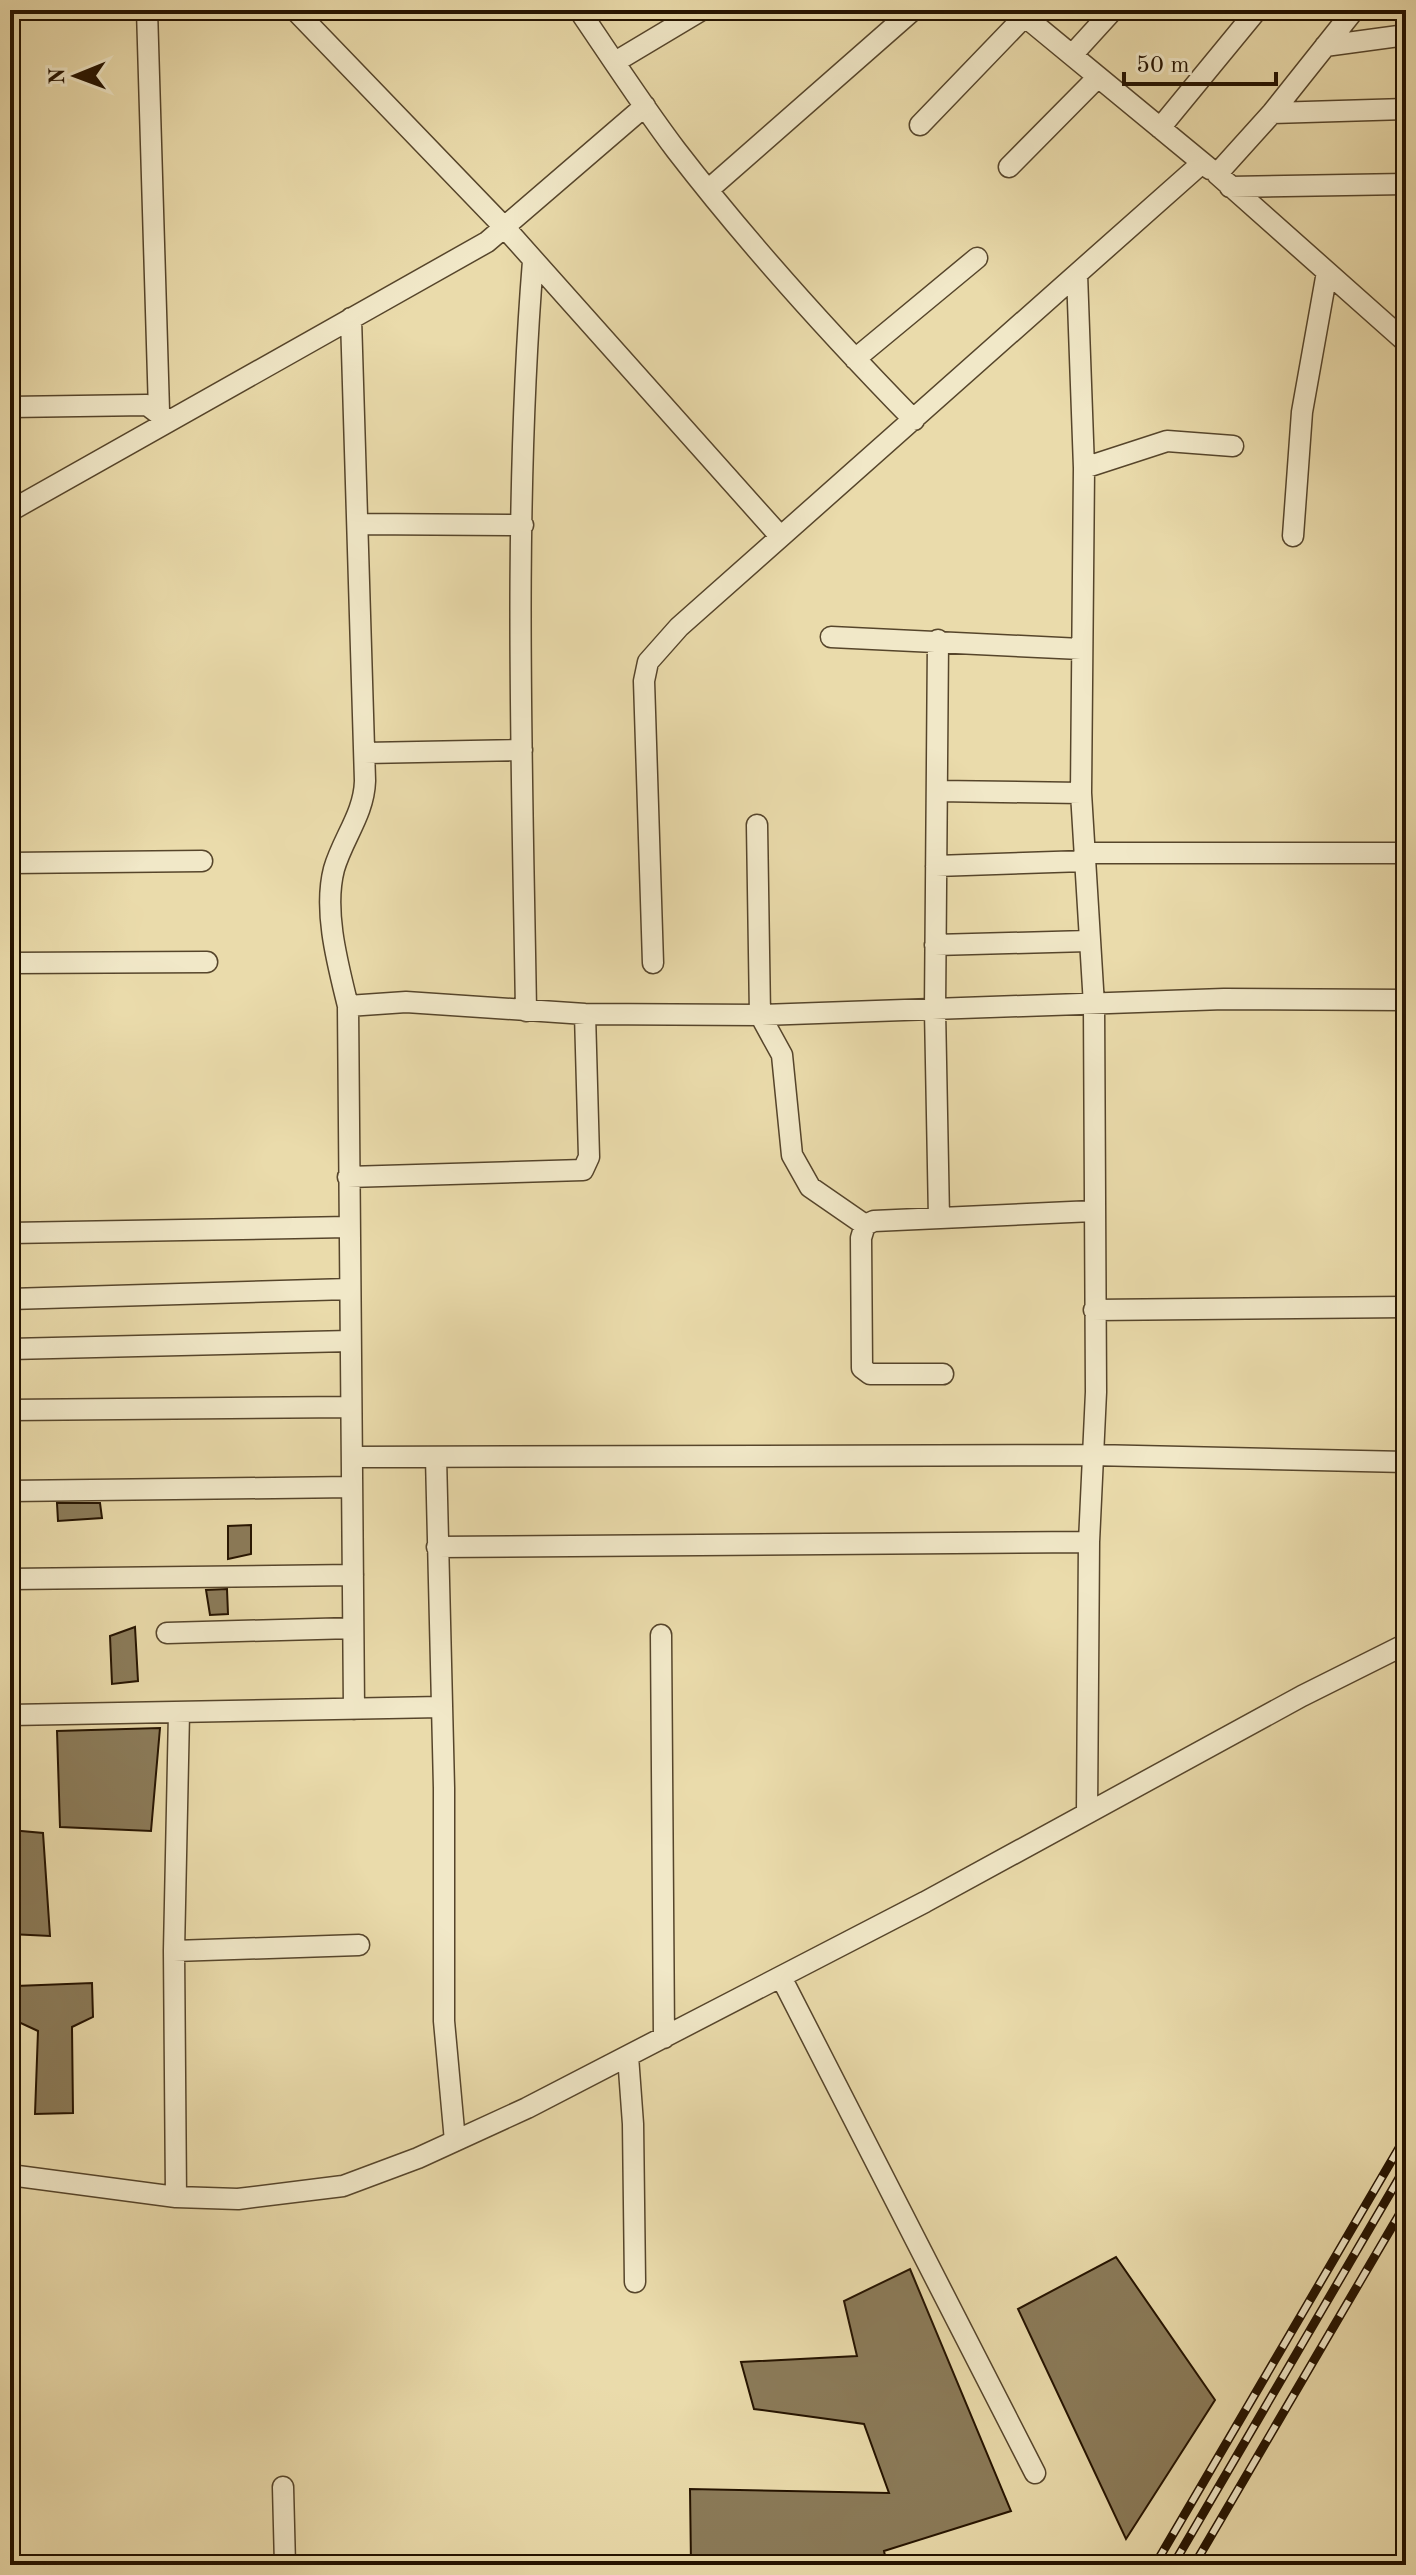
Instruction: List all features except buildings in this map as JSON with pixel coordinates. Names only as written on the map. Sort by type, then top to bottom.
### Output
[{"type":"street","points":[[147,10],[163,416]]},
{"type":"street","points":[[295,10],[506,229],[779,535]]},
{"type":"street","points":[[579,10],[708,190],[796,298],[914,420]]},
{"type":"street","points":[[615,62],[702,10]]},
{"type":"street","points":[[708,190],[913,10]]},
{"type":"street","points":[[1072,55],[1113,10]]},
{"type":"street","points":[[1160,128],[1257,10]]},
{"type":"street","points":[[653,963],[645,670],[659,648],[779,535],[914,420],[1077,274],[1216,175],[1272,113],[1354,10]]},
{"type":"street","points":[[920,125],[1021,13],[1216,175],[1406,342]]},
{"type":"street","points":[[1325,46],[1406,35]]},
{"type":"street","points":[[1009,167],[1098,77]]},
{"type":"street","points":[[10,511],[163,416],[351,318],[506,229],[645,106]]},
{"type":"street","points":[[1272,113],[1406,109]]},
{"type":"street","points":[[1216,175],[1406,184]]},
{"type":"street","points":[[855,359],[977,258]]},
{"type":"street","points":[[526,1011],[523,525],[533,261]]},
{"type":"street","points":[[1293,536],[1302,412],[1327,272]]},
{"type":"street","points":[[1077,274],[1084,468],[1081,793],[1094,1005],[1096,1392],[1089,1542],[1087,1813]]},
{"type":"street","points":[[351,318],[365,796],[334,869],[331,885],[334,928],[348,1006],[354,1709]]},
{"type":"street","points":[[10,407],[134,405],[163,416]]},
{"type":"street","points":[[1084,468],[1167,441],[1233,446]]},
{"type":"street","points":[[358,524],[523,525]]},
{"type":"street","points":[[831,637],[1081,649]]},
{"type":"street","points":[[938,640],[935,1010],[939,1218]]},
{"type":"street","points":[[365,753],[522,750]]},
{"type":"street","points":[[937,791],[1081,793]]},
{"type":"street","points":[[757,825],[760,1015],[782,1055],[792,1155],[801,1175],[828,1202],[865,1225]]},
{"type":"street","points":[[936,866],[1264,850],[1406,853]]},
{"type":"street","points":[[10,863],[202,861]]},
{"type":"street","points":[[935,945],[1088,941]]},
{"type":"street","points":[[10,963],[207,962]]},
{"type":"street","points":[[348,1006],[416,1002],[585,1014],[760,1015],[1224,999],[1406,1000]]},
{"type":"street","points":[[348,1177],[583,1170],[589,1157],[585,1014]]},
{"type":"street","points":[[943,1374],[870,1374],[862,1368],[861,1238],[865,1225],[874,1221],[1093,1211]]},
{"type":"street","points":[[10,1233],[348,1227]]},
{"type":"street","points":[[10,1299],[349,1289]]},
{"type":"street","points":[[1094,1310],[1406,1307]]},
{"type":"street","points":[[10,1349],[350,1341]]},
{"type":"street","points":[[10,1410],[351,1407]]},
{"type":"street","points":[[352,1457],[1092,1455],[1406,1462]]},
{"type":"street","points":[[436,1457],[444,2021],[455,2141]]},
{"type":"street","points":[[10,1491],[352,1487]]},
{"type":"street","points":[[437,1547],[1089,1542]]},
{"type":"street","points":[[10,1579],[353,1575]]},
{"type":"street","points":[[167,1633],[353,1628]]},
{"type":"street","points":[[661,1635],[664,2038]]},
{"type":"street","points":[[10,2175],[176,2197],[238,2199],[343,2186],[455,2141],[664,2038],[1302,1696],[1406,1644]]},
{"type":"street","points":[[10,1715],[441,1707]]},
{"type":"street","points":[[176,2197],[174,1951],[179,1713]]},
{"type":"street","points":[[174,1951],[359,1945]]},
{"type":"street","points":[[781,1977],[1035,2473]]},
{"type":"street","points":[[628,2056],[633,2124],[635,2282]]},
{"type":"street","points":[[283,2487],[285,2565]]},
{"type":"railway","points":[[1155,2565],[1406,2136]]},
{"type":"railway","points":[[1173,2565],[1406,2166]]},
{"type":"railway","points":[[1194,2565],[1406,2203]]}]
